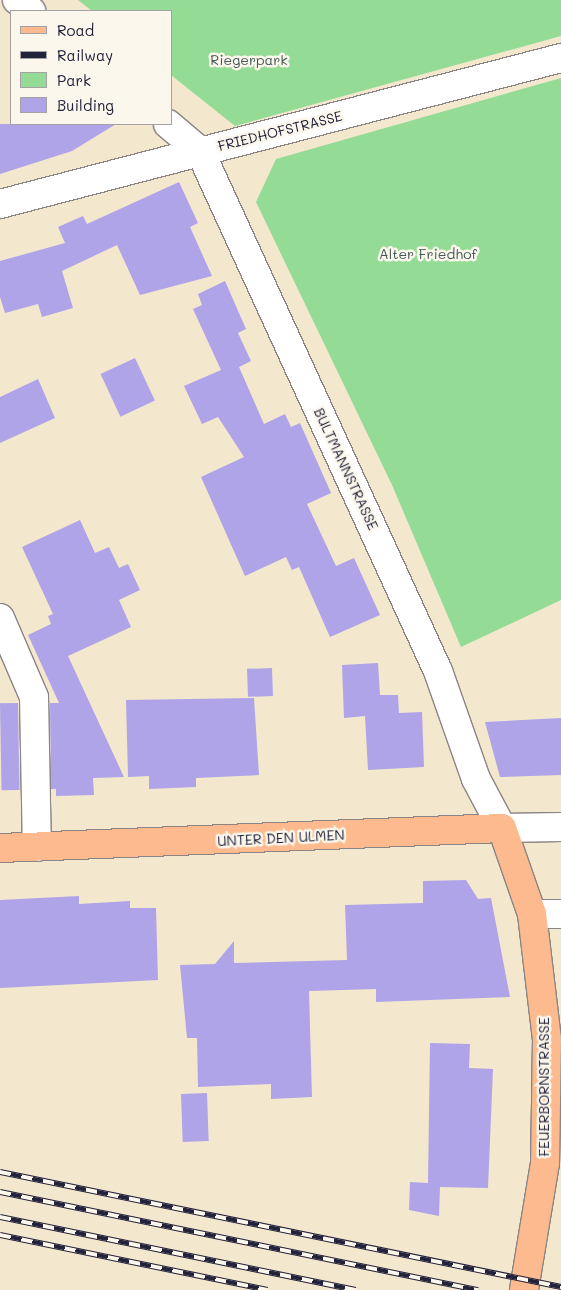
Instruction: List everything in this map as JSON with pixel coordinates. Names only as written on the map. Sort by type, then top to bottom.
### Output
[{"type":"main road","name":"UNTER DEN ULMEN","points":[[0,848],[502,828]]},
{"type":"main road","name":"FEUERBORNSTRASSE","points":[[502,828],[532,914],[547,1039],[545,1163],[524,1290]]},
{"type":"street","points":[[17,0],[30,10]]},
{"type":"street","name":"FRIEDHOFSTRASSE","points":[[0,204],[561,58]]},
{"type":"street","name":"BULTMANNSTRASSE","points":[[169,125],[200,151],[442,680],[476,779],[502,828]]},
{"type":"street","points":[[0,618],[34,697],[37,847]]},
{"type":"street","name":"UNTER DEN ULMEN","points":[[502,828],[561,827]]},
{"type":"street","points":[[532,914],[561,914]]},
{"type":"green space","name":"Riegerpark","points":[[78,0],[561,0],[561,36],[235,126],[172,76],[172,10],[91,10]]},
{"type":"green space","name":"Alter Friedhof","points":[[561,78],[561,600],[461,647],[392,485],[256,202],[276,159]]},
{"type":"building","points":[[0,124],[114,125],[72,151],[0,174]]},
{"type":"building","points":[[179,182],[198,223],[190,227],[212,276],[140,295],[117,245],[62,271],[73,308],[42,317],[38,304],[5,313],[0,297],[0,261],[65,243],[58,227],[83,216],[87,224]]},
{"type":"building","points":[[225,281],[246,329],[238,333],[251,361],[239,367],[264,424],[285,414],[291,427],[300,423],[331,493],[307,504],[336,566],[354,558],[380,615],[330,637],[299,567],[292,570],[286,557],[245,576],[201,477],[244,457],[218,417],[202,424],[184,386],[221,370],[193,309],[202,305],[198,294]]},
{"type":"building","points":[[135,358],[155,401],[120,417],[101,374]]},
{"type":"building","points":[[38,379],[55,418],[0,443],[0,397]]},
{"type":"building","points":[[80,520],[95,553],[109,547],[119,568],[128,564],[140,590],[119,600],[131,627],[68,656],[124,777],[93,778],[94,795],[56,796],[56,789],[51,789],[50,703],[59,703],[28,635],[51,624],[48,616],[53,614],[22,547]]},
{"type":"building","points":[[378,663],[380,695],[398,695],[399,713],[422,712],[424,767],[368,770],[365,716],[344,718],[342,665]]},
{"type":"building","points":[[272,668],[273,696],[248,697],[247,669]]},
{"type":"building","points":[[254,698],[259,775],[196,778],[196,787],[149,789],[149,776],[128,777],[126,700]]},
{"type":"building","points":[[0,703],[18,703],[20,790],[2,790]]},
{"type":"building","points":[[561,718],[561,775],[500,777],[485,722]]},
{"type":"building","points":[[466,880],[478,899],[491,898],[510,997],[376,1002],[376,989],[309,991],[312,1097],[271,1099],[271,1084],[198,1087],[197,1038],[187,1038],[180,965],[215,964],[234,941],[234,963],[347,960],[345,905],[423,903],[423,881]]},
{"type":"building","points":[[79,896],[79,904],[130,901],[130,908],[156,908],[158,980],[0,988],[0,900]]},
{"type":"building","points":[[430,1043],[470,1044],[469,1068],[493,1069],[488,1188],[440,1187],[439,1216],[409,1210],[410,1182],[428,1183]]},
{"type":"building","points":[[207,1093],[209,1141],[183,1142],[181,1094]]},
{"type":"railway","points":[[0,1172],[561,1287]]},
{"type":"railway","points":[[0,1192],[478,1290]]},
{"type":"railway","points":[[0,1217],[356,1290]]},
{"type":"railway","points":[[0,1235],[267,1290]]}]
